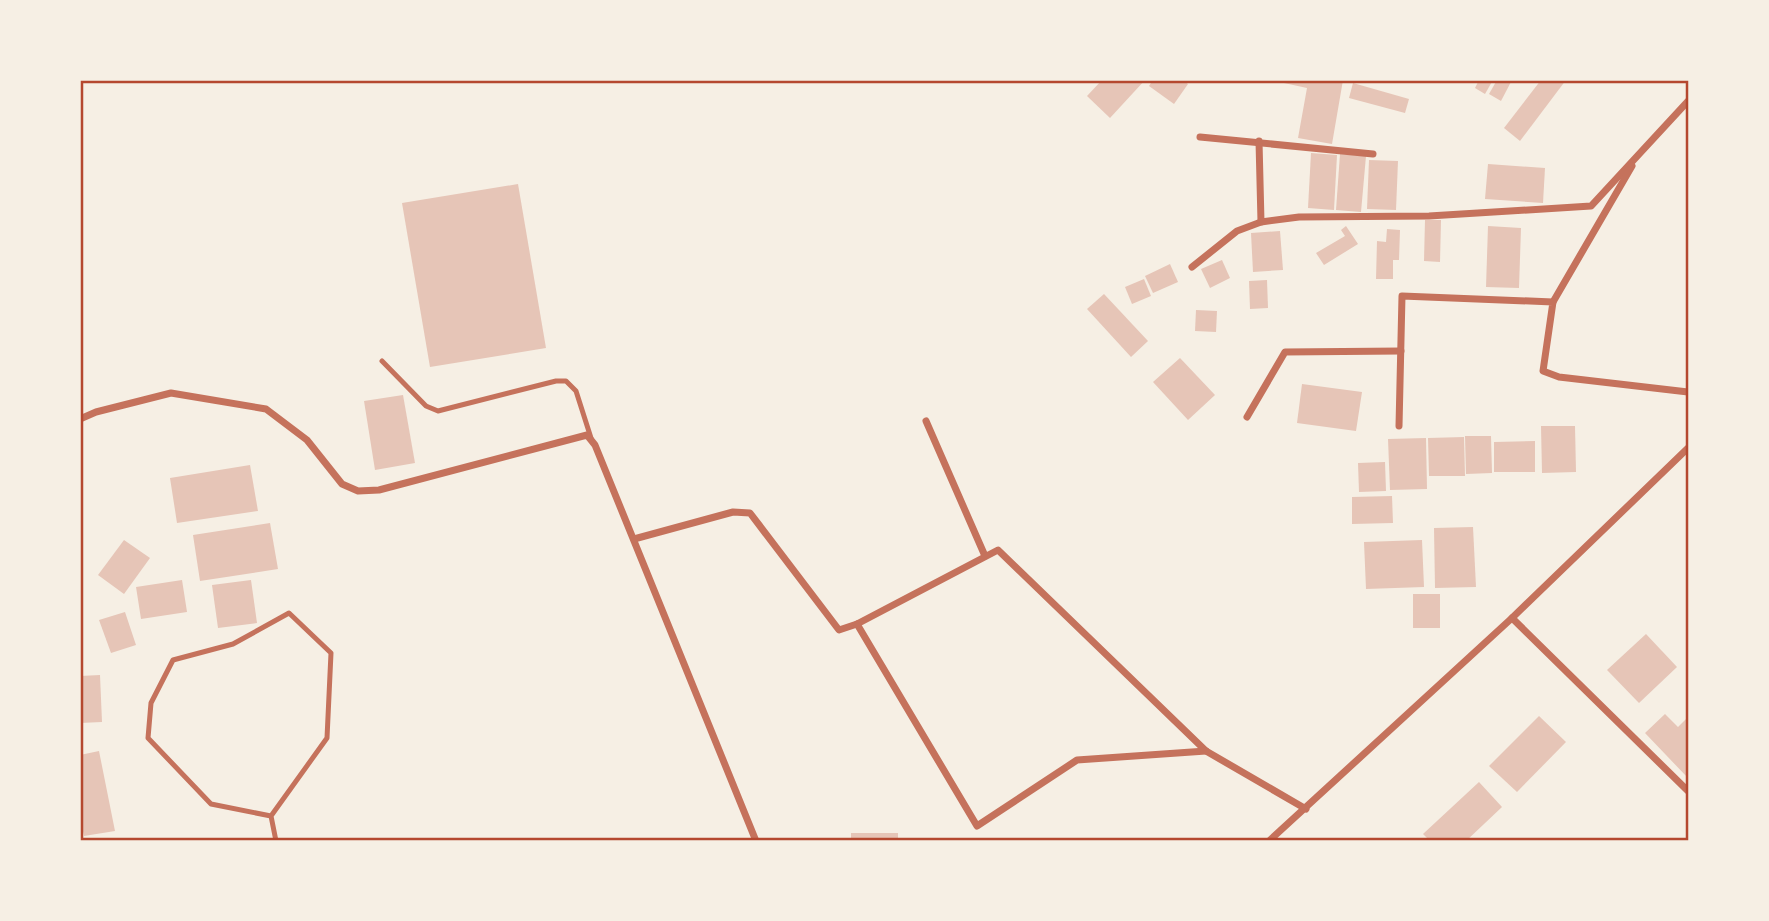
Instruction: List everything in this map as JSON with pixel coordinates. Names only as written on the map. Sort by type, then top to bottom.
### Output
[{"type":"street","points":[[1192,267],[1237,231],[1261,222],[1299,217],[1429,216],[1591,206],[1689,101]]},
{"type":"street","points":[[1200,136],[1373,154]]},
{"type":"street","points":[[1259,141],[1261,222]]},
{"type":"street","points":[[1639,153],[1553,302],[1543,372],[1559,377],[1689,392]]},
{"type":"street","points":[[1399,426],[1402,296],[1553,302]]},
{"type":"street","points":[[1247,417],[1285,352],[1401,351]]},
{"type":"street","points":[[80,419],[96,412],[172,393],[266,409],[307,440],[342,484],[358,491],[379,490],[587,435],[634,539],[756,841]]},
{"type":"street","points":[[926,421],[985,556]]},
{"type":"street","points":[[1269,841],[1511,618],[1689,448]]},
{"type":"street","points":[[634,539],[733,512],[750,513],[839,630],[857,624],[998,550],[1206,751],[1306,809]]},
{"type":"street","points":[[1511,618],[1689,791]]},
{"type":"street","points":[[857,624],[977,826],[1077,760],[1206,751]]},
{"type":"lane","points":[[382,361],[426,406],[438,411],[556,381],[566,381],[576,391],[592,441]]},
{"type":"lane","points":[[271,816],[211,804],[148,738],[151,703],[173,660],[233,644],[289,613],[331,653],[327,738],[271,816],[276,841]]},
{"type":"building","points":[[1102,80],[1145,80],[1110,118],[1087,96]]},
{"type":"building","points":[[1153,80],[1183,80],[1188,84],[1174,104],[1149,86]]},
{"type":"building","points":[[1270,80],[1343,80],[1332,144],[1298,138],[1307,88]]},
{"type":"building","points":[[1479,80],[1493,80],[1485,94],[1475,88]]},
{"type":"building","points":[[1497,80],[1512,80],[1501,101],[1489,94]]},
{"type":"building","points":[[1541,80],[1566,80],[1520,141],[1504,128]]},
{"type":"building","points":[[1353,83],[1409,99],[1405,113],[1349,98]]},
{"type":"building","points":[[1311,153],[1337,155],[1334,210],[1308,208]]},
{"type":"building","points":[[1340,154],[1366,156],[1361,212],[1336,210]]},
{"type":"building","points":[[1369,160],[1398,161],[1396,210],[1367,209]]},
{"type":"building","points":[[1488,164],[1545,168],[1543,203],[1485,199]]},
{"type":"building","points":[[518,184],[546,348],[430,367],[402,203]]},
{"type":"building","points":[[1425,220],[1441,220],[1440,262],[1424,261]]},
{"type":"building","points":[[1346,226],[1358,244],[1324,265],[1316,253],[1345,236],[1341,230]]},
{"type":"building","points":[[1488,226],[1521,228],[1519,288],[1486,287]]},
{"type":"building","points":[[1387,229],[1400,230],[1399,260],[1393,260],[1393,279],[1376,279],[1377,241],[1386,242]]},
{"type":"building","points":[[1280,231],[1283,270],[1253,272],[1251,233]]},
{"type":"building","points":[[1222,260],[1230,278],[1210,288],[1201,269]]},
{"type":"building","points":[[1170,264],[1178,282],[1153,293],[1145,276]]},
{"type":"building","points":[[1144,279],[1151,296],[1132,304],[1125,287]]},
{"type":"building","points":[[1267,280],[1268,308],[1250,309],[1249,281]]},
{"type":"building","points":[[1104,294],[1148,341],[1131,357],[1087,309]]},
{"type":"building","points":[[1196,310],[1217,311],[1216,332],[1195,331]]},
{"type":"building","points":[[1180,358],[1215,395],[1188,420],[1153,382]]},
{"type":"building","points":[[1302,384],[1362,392],[1356,431],[1297,423]]},
{"type":"building","points":[[403,395],[415,463],[375,470],[364,401]]},
{"type":"building","points":[[1541,426],[1575,426],[1576,472],[1542,473]]},
{"type":"building","points":[[1465,436],[1491,436],[1492,473],[1466,474]]},
{"type":"building","points":[[1464,437],[1465,476],[1429,476],[1428,438]]},
{"type":"building","points":[[1426,438],[1427,489],[1390,490],[1388,439]]},
{"type":"building","points":[[1535,441],[1535,472],[1494,472],[1494,442]]},
{"type":"building","points":[[1385,462],[1386,491],[1359,492],[1358,463]]},
{"type":"building","points":[[250,465],[258,511],[177,523],[170,478]]},
{"type":"building","points":[[1392,496],[1393,523],[1352,524],[1352,497]]},
{"type":"building","points":[[270,523],[278,569],[200,581],[193,535]]},
{"type":"building","points":[[1473,527],[1476,587],[1435,588],[1434,528]]},
{"type":"building","points":[[124,540],[150,558],[124,594],[98,575]]},
{"type":"building","points":[[1422,540],[1424,587],[1366,589],[1364,542]]},
{"type":"building","points":[[182,580],[187,612],[141,619],[136,587]]},
{"type":"building","points":[[251,580],[257,623],[218,628],[212,585]]},
{"type":"building","points":[[1413,594],[1440,594],[1440,628],[1413,628]]},
{"type":"building","points":[[125,612],[136,645],[111,653],[99,620]]},
{"type":"building","points":[[1646,634],[1677,667],[1639,703],[1607,670]]},
{"type":"building","points":[[100,675],[102,722],[80,723],[80,676]]},
{"type":"building","points":[[1665,714],[1678,727],[1688,717],[1688,778],[1645,733]]},
{"type":"building","points":[[1539,716],[1566,742],[1517,792],[1489,766]]},
{"type":"building","points":[[99,751],[115,831],[84,836],[80,818],[80,755]]},
{"type":"building","points":[[1479,782],[1502,807],[1466,841],[1430,841],[1423,834]]},
{"type":"building","points":[[851,833],[898,833],[898,841],[851,841]]}]
